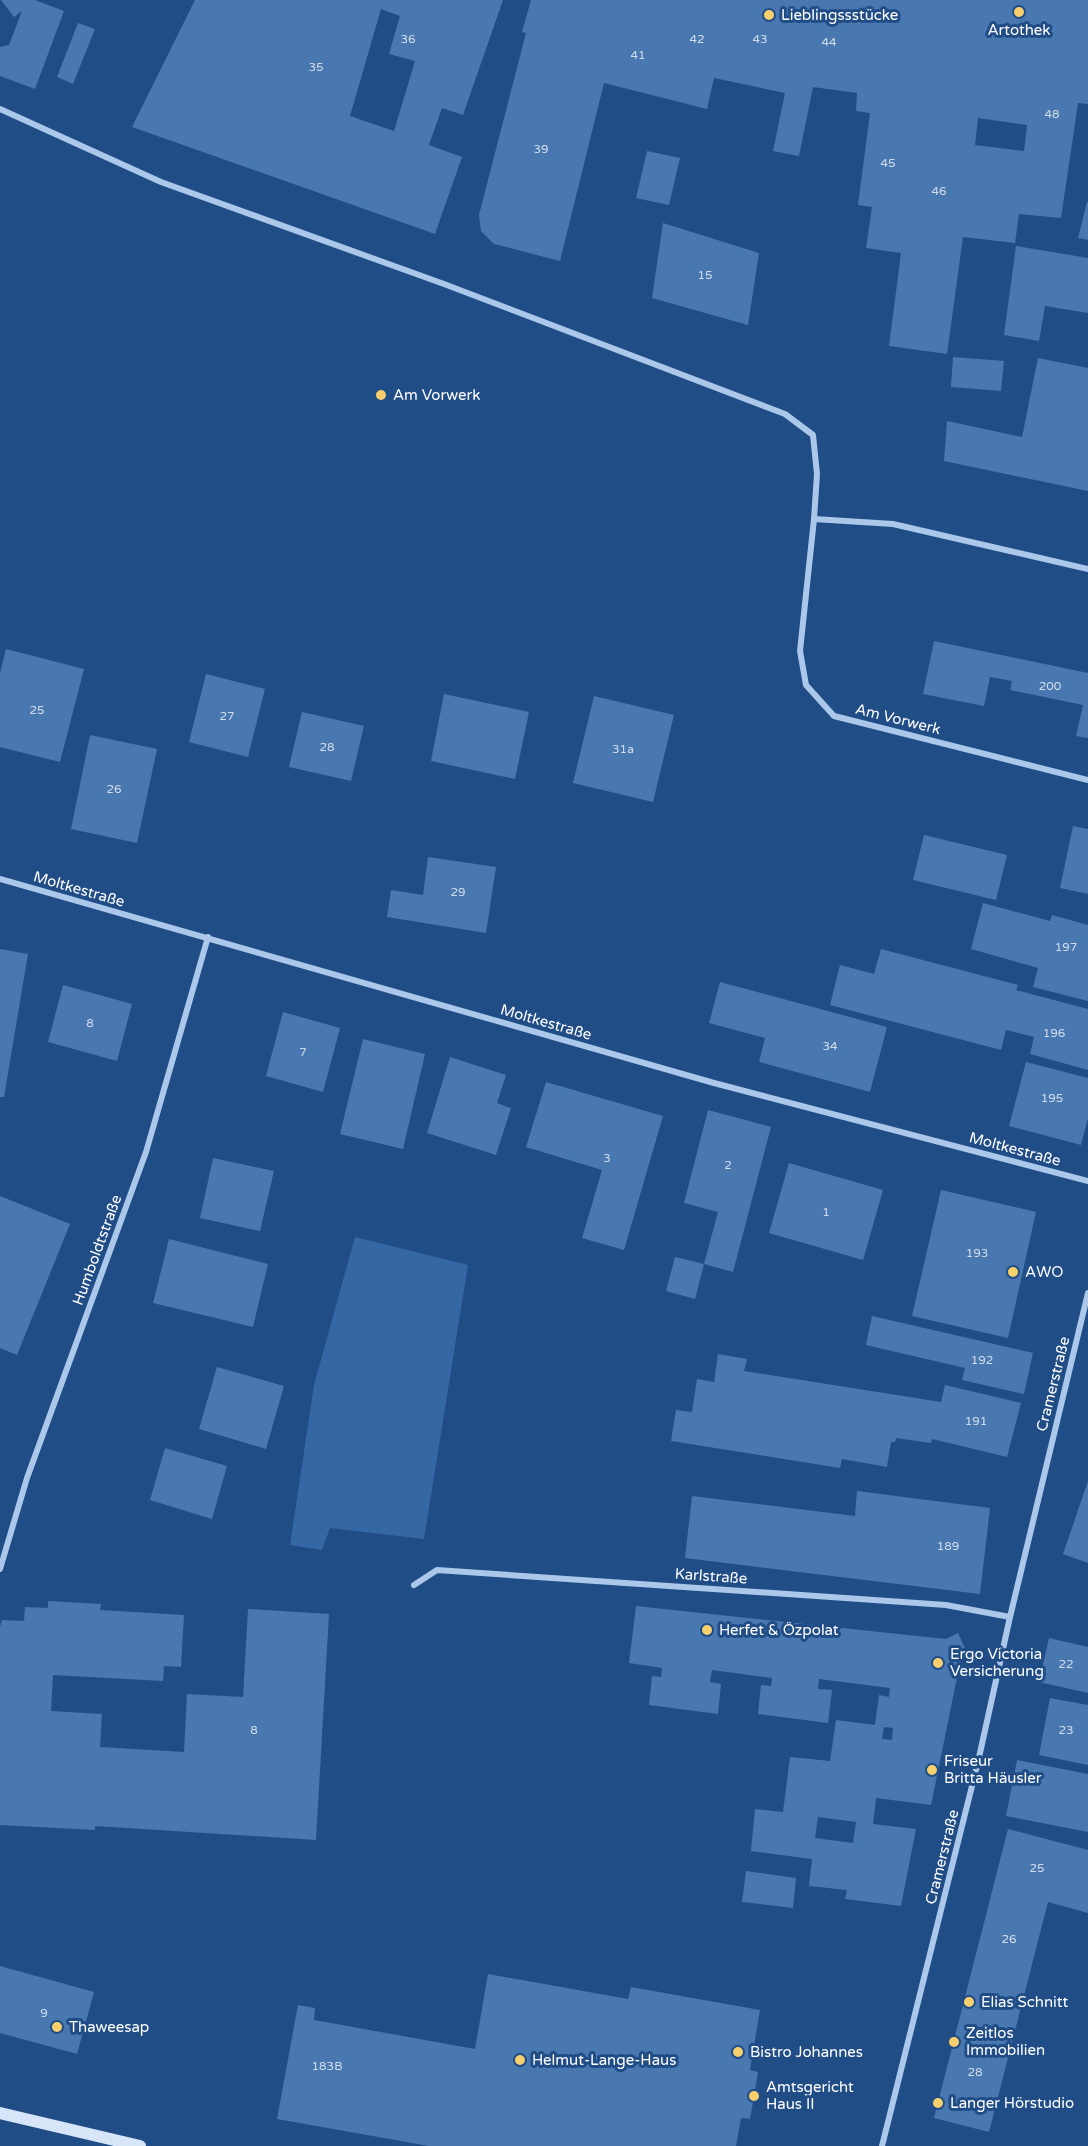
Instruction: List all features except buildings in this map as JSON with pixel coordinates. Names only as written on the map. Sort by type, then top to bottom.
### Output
[{"type":"main road","points":[[0,2113],[140,2146]]},
{"type":"street","name":"Am Vorwerk","points":[[0,109],[161,182],[444,284],[785,414],[813,435],[817,474],[800,651],[806,685],[834,716],[1088,780]]},
{"type":"street","points":[[814,519],[892,524],[1088,569]]},
{"type":"street","name":"Moltkestraße","points":[[0,879],[714,1083],[1088,1181]]},
{"type":"street","name":"Humboldtstraße","points":[[0,1569],[27,1478],[146,1152],[208,937]]},
{"type":"street","name":"Cramerstraße","points":[[882,2146],[978,1762],[1010,1617],[1088,1293]]},
{"type":"street","name":"Karlstraße","points":[[414,1585],[437,1570],[946,1605],[1010,1617]]},
{"type":"shaded area","points":[[355,1237],[468,1265],[424,1539],[330,1528],[322,1550],[290,1545],[314,1385]]},
{"type":"place","name":"Artothek","points":[[1019,12]]},
{"type":"place","name":"Lieblingssstücke","points":[[769,15]]},
{"type":"place","name":"Am Vorwerk","points":[[381,395]]},
{"type":"place","name":"AWO","points":[[1013,1272]]},
{"type":"place","name":"Herfet & Özpolat","points":[[707,1630]]},
{"type":"place","name":"Ergo Victoria Versicherung","points":[[938,1663]]},
{"type":"place","name":"Friseur Britta Häusler","points":[[932,1770]]},
{"type":"place","name":"Elias Schnitt","points":[[969,2002]]},
{"type":"place","name":"Thaweesap","points":[[57,2027]]},
{"type":"place","name":"Zeitlos Immobilien","points":[[954,2042]]},
{"type":"place","name":"Bistro Johannes","points":[[738,2052]]},
{"type":"place","name":"Helmut-Lange-Haus","points":[[520,2060]]},
{"type":"place","name":"Amtsgericht Haus II","points":[[754,2096]]},
{"type":"place","name":"Langer Hörstudio","points":[[938,2103]]}]
